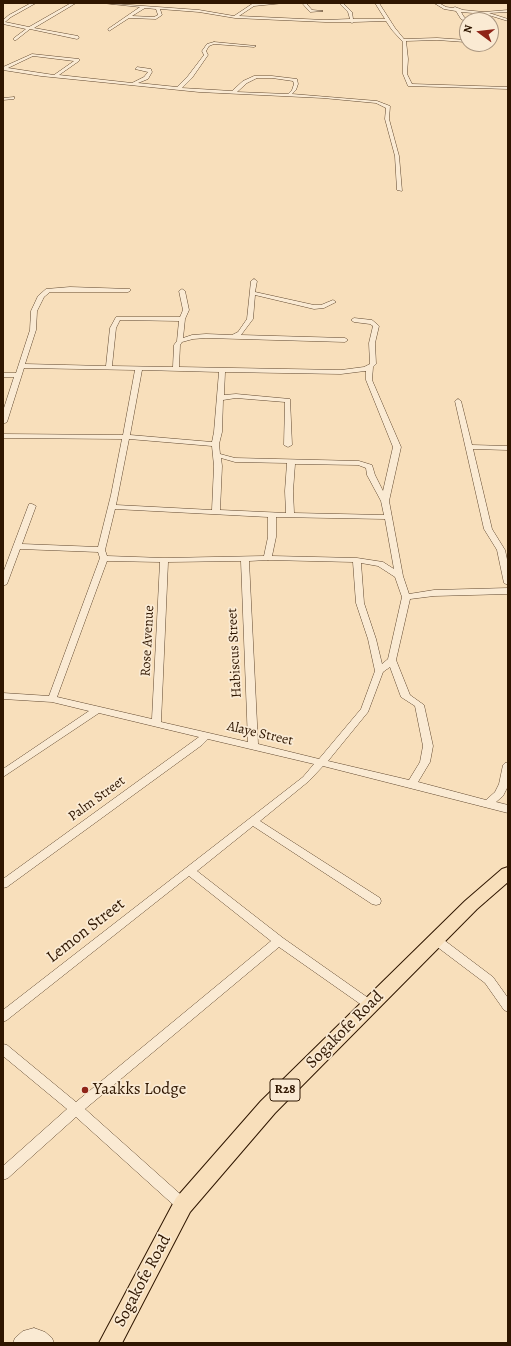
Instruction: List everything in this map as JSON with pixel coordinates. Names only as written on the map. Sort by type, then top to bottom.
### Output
[{"type":"main road","name":"Sogakofe Road","points":[[110,1343],[182,1205],[268,1107],[471,905],[508,873]]},
{"type":"street","points":[[3,23],[10,16],[34,3]]},
{"type":"street","points":[[15,39],[28,29],[74,3]]},
{"type":"street","points":[[104,3],[198,11],[235,17],[352,22],[388,20]]},
{"type":"street","points":[[235,17],[254,4],[282,3]]},
{"type":"street","points":[[304,3],[311,11],[321,12]]},
{"type":"street","points":[[341,3],[350,12],[352,22]]},
{"type":"street","points":[[377,3],[393,29],[405,42],[405,74],[410,85],[508,88]]},
{"type":"street","points":[[436,3],[446,8],[456,10],[475,12],[508,11]]},
{"type":"street","points":[[449,3],[459,12]]},
{"type":"street","points":[[109,30],[143,7]]},
{"type":"street","points":[[129,17],[156,18],[160,15],[158,8]]},
{"type":"street","points":[[3,23],[28,29],[78,37],[77,38]]},
{"type":"street","points":[[402,40],[437,39],[459,41]]},
{"type":"street","points":[[178,89],[190,77],[206,55],[204,51],[208,45],[214,43],[254,46]]},
{"type":"street","points":[[3,69],[32,55],[78,60],[55,76]]},
{"type":"street","points":[[132,84],[146,78],[150,72],[149,70],[137,68]]},
{"type":"street","points":[[3,69],[178,89],[364,100],[388,106],[386,119],[397,156],[400,190]]},
{"type":"street","points":[[233,93],[245,82],[256,77],[272,77],[295,80],[296,84],[294,90],[289,95]]},
{"type":"street","points":[[3,99],[12,98]]},
{"type":"street","points":[[233,337],[240,333],[250,319],[254,281]]},
{"type":"street","points":[[3,422],[33,330],[34,311],[41,296],[48,290],[128,290]]},
{"type":"street","points":[[176,368],[177,346],[180,341],[182,319],[186,310],[182,291]]},
{"type":"street","points":[[252,293],[322,307],[333,302]]},
{"type":"street","points":[[109,367],[113,328],[118,318],[182,319]]},
{"type":"street","points":[[354,320],[372,322],[376,324],[372,342],[373,364],[370,367],[369,380],[397,447],[385,501]]},
{"type":"street","points":[[180,341],[192,337],[345,340]]},
{"type":"street","points":[[21,366],[342,372],[370,367]]},
{"type":"street","points":[[52,699],[103,554],[127,437],[139,368]]},
{"type":"street","points":[[216,513],[217,455],[215,444],[218,432],[222,369]]},
{"type":"street","points":[[3,375],[18,375]]},
{"type":"street","points":[[220,398],[245,396],[288,400],[288,445]]},
{"type":"street","points":[[458,401],[488,529],[504,550],[508,584]]},
{"type":"street","points":[[3,436],[127,437],[215,444]]},
{"type":"street","points":[[469,447],[508,448]]},
{"type":"street","points":[[217,455],[235,460],[365,465],[369,467],[371,475],[385,501],[399,576],[406,597],[392,660],[406,697],[419,705],[428,746],[425,762],[412,784]]},
{"type":"street","points":[[290,515],[289,491],[291,462]]},
{"type":"street","points":[[3,584],[32,506]]},
{"type":"street","points":[[112,508],[272,515],[389,517]]},
{"type":"street","points":[[268,558],[272,537],[272,515]]},
{"type":"street","points":[[17,546],[164,560],[268,558],[357,560],[380,564],[399,576]]},
{"type":"street","name":"Habiscus Street","points":[[245,558],[253,747]]},
{"type":"street","name":"Rose Avenue","points":[[156,724],[164,560]]},
{"type":"street","points":[[357,560],[360,603],[372,639],[379,670],[392,660]]},
{"type":"street","points":[[406,597],[434,593],[508,591]]},
{"type":"street","name":"Lemon Street","points":[[3,1018],[306,779],[365,710],[379,670]]},
{"type":"street","name":"Alaye Street","points":[[3,696],[52,699],[412,784],[508,809]]},
{"type":"street","points":[[3,774],[97,710]]},
{"type":"street","name":"Palm Street","points":[[3,884],[199,743],[206,736]]},
{"type":"street","points":[[488,804],[499,794],[504,784],[508,765]]},
{"type":"street","points":[[253,821],[376,901]]},
{"type":"street","points":[[190,871],[279,941],[370,1005]]},
{"type":"street","points":[[436,940],[489,980],[508,1007]]},
{"type":"street","points":[[3,1174],[76,1109],[279,941]]},
{"type":"street","points":[[3,1049],[76,1109],[182,1205]]},
{"type":"street","points":[[20,1343],[28,1336],[34,1335],[40,1337],[47,1343]]},
{"type":"place","name":"Yaakks Lodge","points":[[85,1090]]}]
